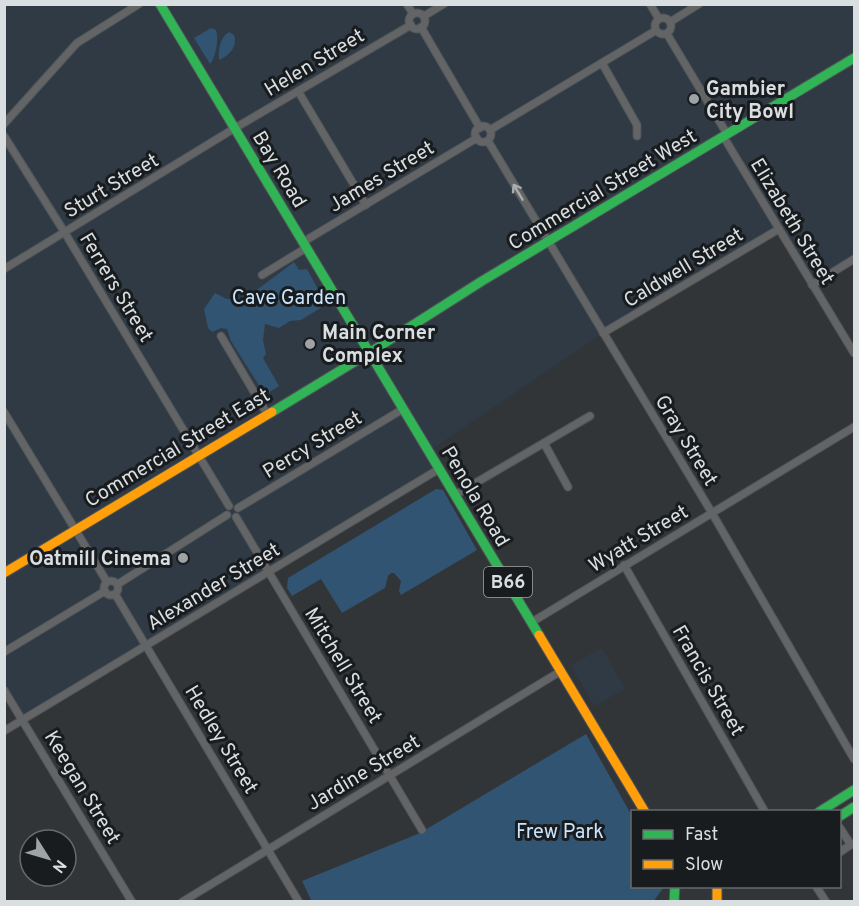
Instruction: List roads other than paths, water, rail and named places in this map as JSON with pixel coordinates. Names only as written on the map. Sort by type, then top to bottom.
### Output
[{"type":"main road","name":"Bay Road","points":[[160,4],[369,353]]},
{"type":"main road","name":"Commercial Street West","points":[[369,353],[548,242],[855,58]]},
{"type":"main road","name":"Commercial Street East","points":[[4,573],[369,353]]},
{"type":"main road","name":"Penola Road","points":[[369,353],[644,810]]},
{"type":"main road","points":[[824,810],[855,790]]},
{"type":"main road","points":[[841,815],[855,807]]},
{"type":"street","points":[[4,124],[78,43],[139,4]]},
{"type":"street","points":[[407,4],[413,14]]},
{"type":"street","points":[[424,16],[444,4]]},
{"type":"street","points":[[650,4],[659,19]]},
{"type":"street","points":[[670,22],[699,4]]},
{"type":"street","points":[[413,14],[420,13],[424,16]]},
{"type":"street","points":[[413,14],[410,20],[414,28],[421,27],[425,21],[424,16]]},
{"type":"street","points":[[655,31],[654,26],[659,19],[664,18],[670,22]]},
{"type":"street","points":[[655,31],[659,34],[667,34],[671,27],[670,22]]},
{"type":"street","name":"Helen Street","points":[[235,128],[411,25]]},
{"type":"street","points":[[421,27],[480,128]]},
{"type":"street","points":[[490,130],[655,31]]},
{"type":"street","name":"Elizabeth Street","points":[[667,34],[812,285],[855,353]]},
{"type":"street","points":[[602,63],[637,125],[637,136]]},
{"type":"street","points":[[298,91],[366,205]]},
{"type":"street","name":"Sturt Street","points":[[4,269],[235,128]]},
{"type":"street","points":[[480,128],[490,130],[491,135],[488,141],[483,142],[477,138],[476,133],[480,128]]},
{"type":"street","name":"Ferrers Street","points":[[4,136],[65,233],[198,456]]},
{"type":"street","name":"James Street","points":[[262,275],[366,205],[477,138]]},
{"type":"street","name":"Gray Street","points":[[488,141],[712,513],[855,759]]},
{"type":"street","name":"Caldwell Street","points":[[603,333],[779,229]]},
{"type":"street","points":[[812,285],[855,259]]},
{"type":"street","points":[[221,336],[267,414]]},
{"type":"street","name":"Percy Street","points":[[238,508],[403,409]]},
{"type":"street","points":[[4,412],[107,582]]},
{"type":"street","points":[[455,495],[590,416]]},
{"type":"street","name":"Wyatt Street","points":[[532,622],[855,427]]},
{"type":"street","points":[[544,443],[568,487]]},
{"type":"street","points":[[198,456],[229,506]]},
{"type":"street","name":"Alexander Street","points":[[4,731],[439,469]]},
{"type":"street","points":[[233,504],[238,508],[239,512],[236,517],[232,518],[227,515],[226,509],[229,506],[233,504]]},
{"type":"street","points":[[117,584],[227,515]]},
{"type":"street","name":"Mitchell Street","points":[[236,517],[422,830]]},
{"type":"street","name":"Francis Street","points":[[624,566],[764,810]]},
{"type":"street","points":[[105,591],[110,595],[115,594],[119,589],[112,581],[107,582]]},
{"type":"street","points":[[105,591],[107,582]]},
{"type":"street","points":[[4,652],[105,591]]},
{"type":"street","name":"Hedley Street","points":[[115,594],[299,902]]},
{"type":"street","name":"Jardine Street","points":[[182,902],[561,671]]},
{"type":"street","name":"Keegan Street","points":[[4,690],[132,902]]},
{"type":"street","points":[[841,829],[853,844]]},
{"type":"street","points":[[817,888],[826,902]]},
{"type":"place","name":"Gambier City Bowl","points":[[694,99]]},
{"type":"place","name":"Main Corner Complex","points":[[310,344]]},
{"type":"place","name":"Oatmill Cinema","points":[[183,558]]},
{"type":"park label","name":"Cave Garden","points":[[289,297]]},
{"type":"park label","name":"Frew Park","points":[[560,831]]}]
